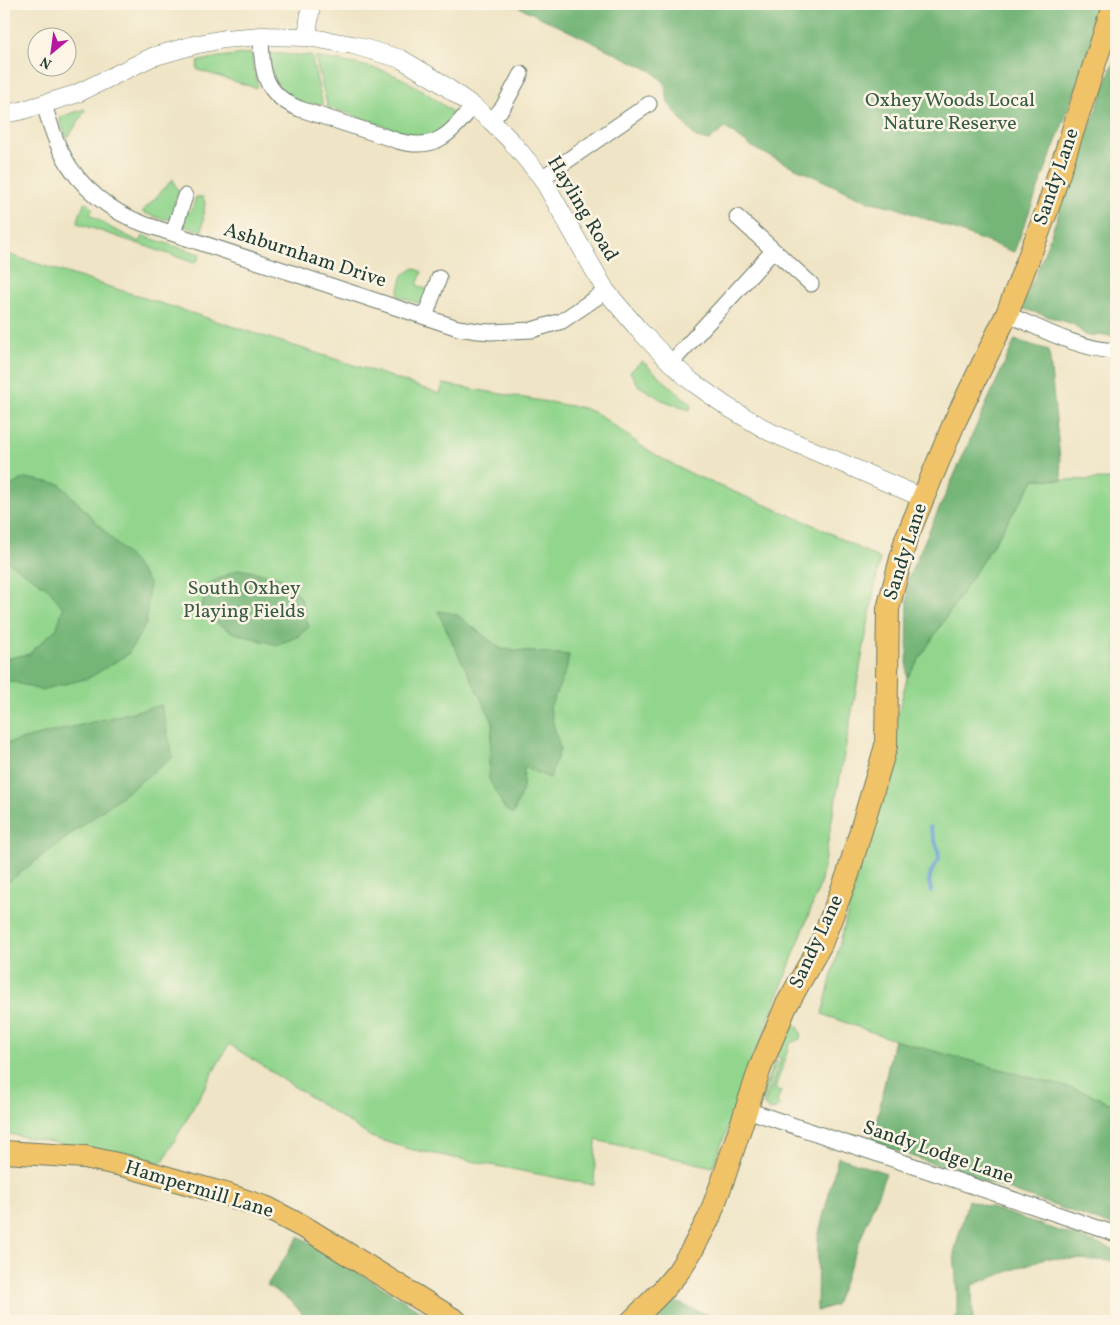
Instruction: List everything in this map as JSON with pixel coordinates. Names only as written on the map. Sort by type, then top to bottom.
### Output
[{"type":"main road","name":"Sandy Lane","points":[[747,1110],[760,1068],[783,1014],[820,944],[848,874],[886,746],[888,609],[906,539],[955,421],[1007,314],[1047,210],[1114,4]]},
{"type":"main road","points":[[632,1321],[662,1291],[678,1272],[692,1250],[712,1210],[747,1110]]},
{"type":"main road","name":"Hampermill Lane","points":[[4,1152],[85,1157],[126,1166],[260,1205],[309,1230],[456,1321]]},
{"type":"street","points":[[307,37],[311,4]]},
{"type":"street","points":[[261,36],[262,62],[268,84],[290,105],[300,109],[405,143],[420,145],[429,144],[448,133],[473,106]]},
{"type":"street","name":"Hayling Road","points":[[4,114],[76,94],[152,57],[224,39],[261,36],[307,37],[353,45],[401,60],[438,81],[473,106],[511,141],[542,178],[606,291],[639,330],[671,363],[711,396],[770,432],[923,498]]},
{"type":"street","points":[[490,120],[503,107],[521,74]]},
{"type":"street","name":"Ashburnham Drive","points":[[44,104],[54,137],[62,154],[67,164],[84,184],[105,203],[133,220],[173,234],[458,328],[478,331],[532,330],[562,321],[606,291]]},
{"type":"street","points":[[542,178],[649,104]]},
{"type":"street","points":[[173,234],[185,196]]},
{"type":"street","points":[[737,217],[811,284]]},
{"type":"street","points":[[671,363],[773,250]]},
{"type":"street","points":[[425,317],[439,278]]},
{"type":"street","points":[[1007,314],[1085,346],[1106,351],[1116,351]]},
{"type":"street","name":"Sandy Lodge Lane","points":[[747,1110],[1116,1234]]},
{"type":"green space","name":"Oxhey Woods Local Nature Reserve","points":[[513,4],[1105,4],[1093,44],[1014,252],[894,207],[867,201],[757,150],[725,128],[709,141],[696,138],[668,103],[665,83],[652,71]]},
{"type":"green space","points":[[252,53],[253,69],[258,86],[256,88],[197,69],[198,62],[200,61]]},
{"type":"green space","points":[[266,53],[311,56],[323,105],[313,103],[309,106],[291,98],[284,92],[275,80]]},
{"type":"green space","name":"Oxhey Woods Local Nature Reserve","points":[[1116,55],[1116,336],[1085,335],[1073,324],[1021,308],[1041,262]]},
{"type":"green space","points":[[315,57],[367,66],[404,79],[456,115],[440,131],[429,136],[412,138],[409,134],[331,108],[329,112]]},
{"type":"green space","points":[[84,109],[85,111],[69,136],[66,137],[60,121],[61,117]]},
{"type":"green space","points":[[173,179],[179,192],[174,202],[175,212],[173,216],[165,219],[142,212]]},
{"type":"green space","points":[[196,197],[203,197],[205,202],[202,231],[180,225],[185,215],[192,209]]},
{"type":"green space","points":[[86,202],[93,209],[90,214],[111,228],[140,242],[143,236],[200,254],[197,262],[195,263],[77,223]]},
{"type":"green space","name":"South Oxhey Playing Fields","points":[[4,253],[440,394],[443,384],[583,408],[598,414],[646,449],[670,463],[696,476],[816,526],[880,559],[820,885],[713,1167],[596,1140],[594,1185],[409,1149],[371,1137],[229,1044],[162,1163],[4,1133]]},
{"type":"green space","points":[[414,268],[422,272],[417,285],[426,289],[428,294],[425,305],[397,296],[403,275]]},
{"type":"green space","points":[[1015,340],[1049,350],[1062,480],[1035,479],[907,678],[908,578]]},
{"type":"green space","points":[[642,361],[692,404],[690,410],[662,400],[639,386],[630,372]]},
{"type":"green space","points":[[25,478],[60,484],[134,562],[149,583],[146,624],[128,654],[89,678],[40,690],[4,679],[4,659],[29,654],[57,628],[63,608],[49,589],[4,559],[4,489]]},
{"type":"green space","points":[[1035,479],[1116,479],[1116,1227],[872,1142],[894,1040],[822,1014],[907,678]]},
{"type":"green space","points":[[239,569],[280,577],[301,598],[309,627],[299,636],[277,645],[234,633],[200,613],[208,584]]},
{"type":"green space","points":[[438,611],[456,614],[501,649],[569,655],[566,671],[550,707],[560,749],[550,778],[524,767],[523,789],[513,814],[505,809],[489,779],[493,722]]},
{"type":"green space","points":[[161,705],[173,757],[8,882],[4,881],[4,744]]},
{"type":"green space","points":[[791,1024],[798,1027],[801,1033],[800,1039],[790,1043],[775,1089],[781,1091],[777,1103],[780,1105],[776,1109],[770,1110],[764,1106],[781,1058],[773,1055],[787,1025]]},
{"type":"green space","points":[[894,1040],[1088,1093],[1116,1106],[1116,1227],[872,1142]]},
{"type":"green space","points":[[775,1058],[777,1061],[763,1103],[760,1101]]},
{"type":"green space","points":[[838,1157],[886,1173],[835,1305],[817,1311],[818,1237]]},
{"type":"green space","points":[[968,1200],[1116,1250],[1116,1261],[1045,1258],[972,1285],[973,1321],[954,1321],[957,1314],[957,1291],[954,1253]]},
{"type":"green space","points":[[299,1236],[437,1321],[309,1321],[292,1302],[267,1285]]},
{"type":"green space","points":[[666,1298],[723,1321],[640,1321]]},
{"type":"waterway","points":[[930,827],[938,849],[939,859],[931,872],[929,881],[931,891]]}]
